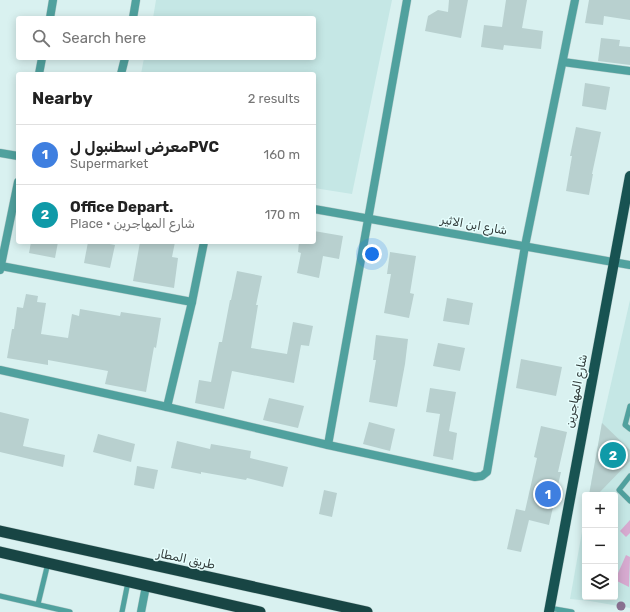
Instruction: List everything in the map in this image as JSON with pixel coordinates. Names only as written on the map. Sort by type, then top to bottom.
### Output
[{"type":"highway","name":"طريق المطار","points":[[0,531],[367,612]]},
{"type":"highway","points":[[0,552],[260,612]]},
{"type":"main road","name":"شارع المهاجرين","points":[[549,610],[630,176]]},
{"type":"street","points":[[50,16],[53,0]]},
{"type":"street","points":[[133,16],[136,0]]},
{"type":"street","points":[[328,445],[406,0]]},
{"type":"street","points":[[0,370],[328,445],[475,477],[482,476],[487,472],[525,246],[575,0]]},
{"type":"street","points":[[39,72],[42,60]]},
{"type":"street","points":[[122,72],[124,60]]},
{"type":"street","points":[[562,62],[630,72]]},
{"type":"street","points":[[0,153],[16,156]]},
{"type":"street","points":[[16,192],[1,268],[192,302]]},
{"type":"street","name":"شارع ابن الاثير","points":[[316,209],[630,265]]},
{"type":"street","points":[[167,407],[192,302],[204,244]]},
{"type":"street","points":[[141,612],[146,586]]},
{"type":"lane","points":[[630,406],[625,425],[630,430]]},
{"type":"lane","points":[[630,476],[619,490],[630,501]]},
{"type":"lane","points":[[38,604],[48,563]]},
{"type":"lane","points":[[122,612],[128,582]]},
{"type":"lane","points":[[0,596],[70,612]]},
{"type":"lane","points":[[549,610],[572,612]]},
{"type":"shaded area","points":[[156,0],[392,0],[352,194],[316,188],[316,72],[141,72],[144,60],[316,60],[316,16],[153,16]]},
{"type":"shaded area","points":[[630,300],[630,608],[570,599],[582,532],[582,600],[618,600],[618,492],[590,492],[602,423]]},
{"type":"shaded area","points":[[630,520],[630,533],[626,537],[620,531]]},
{"type":"shaded area","points":[[626,555],[630,557],[629,587],[618,582],[618,573]]},
{"type":"building","points":[[449,0],[468,0],[461,38],[425,31],[428,16],[438,10],[448,12]]},
{"type":"building","points":[[506,0],[527,0],[522,28],[543,31],[541,49],[504,45],[503,50],[481,47],[484,25],[502,27]]},
{"type":"building","points":[[589,0],[630,0],[630,20],[604,16],[603,25],[585,23]]},
{"type":"building","points":[[601,38],[620,40],[619,46],[630,47],[630,65],[598,61]]},
{"type":"building","points":[[585,83],[610,87],[606,110],[582,106]]},
{"type":"building","points":[[576,127],[601,132],[589,195],[566,191],[572,156],[570,156]]},
{"type":"building","points":[[316,231],[343,236],[339,259],[323,256],[319,278],[297,273],[301,253],[298,252],[299,244],[316,244]]},
{"type":"building","points":[[31,244],[58,244],[55,258],[29,253]]},
{"type":"building","points":[[88,244],[115,245],[110,268],[84,263]]},
{"type":"building","points":[[140,244],[175,244],[172,257],[178,258],[174,288],[133,281]]},
{"type":"building","points":[[390,252],[416,256],[410,293],[414,294],[409,318],[384,313],[391,274],[387,274]]},
{"type":"building","points":[[237,271],[262,276],[256,305],[258,305],[251,348],[287,354],[293,322],[313,326],[309,346],[301,345],[294,383],[232,371],[224,409],[195,403],[199,380],[211,382],[219,342],[222,342]]},
{"type":"building","points":[[26,294],[38,296],[37,302],[46,303],[41,334],[68,338],[72,314],[79,316],[80,309],[120,316],[121,312],[161,318],[146,392],[105,384],[108,371],[48,360],[48,365],[7,358],[12,329],[14,329],[17,307],[23,308]]},
{"type":"building","points":[[447,298],[473,303],[469,325],[443,321]]},
{"type":"building","points":[[376,335],[408,339],[397,407],[369,402],[376,360],[373,360]]},
{"type":"building","points":[[438,343],[465,348],[460,371],[433,366]]},
{"type":"building","points":[[521,359],[562,367],[556,396],[516,388]]},
{"type":"building","points":[[430,388],[456,392],[449,431],[457,433],[453,460],[433,456],[440,414],[426,412]]},
{"type":"building","points":[[269,398],[304,406],[298,428],[263,420]]},
{"type":"building","points":[[0,412],[29,419],[23,446],[65,455],[63,467],[0,452]]},
{"type":"building","points":[[369,422],[395,429],[390,451],[363,444]]},
{"type":"building","points":[[602,423],[630,450],[630,461],[600,492],[590,492]]},
{"type":"building","points":[[541,426],[567,432],[558,472],[561,472],[549,525],[529,520],[521,552],[507,549],[516,509],[525,511],[537,458],[534,457]]},
{"type":"building","points":[[98,434],[135,444],[131,462],[93,452]]},
{"type":"building","points":[[177,441],[210,449],[211,444],[251,451],[250,458],[288,467],[283,487],[247,478],[246,480],[171,468]]},
{"type":"building","points":[[137,466],[158,470],[154,489],[134,485]]},
{"type":"building","points":[[324,490],[337,493],[332,517],[319,514]]},
{"type":"place","name":"Office Depart.","points":[[613,455]]},
{"type":"place","name":"معرض اسطنبول لPVC","points":[[548,494]]}]
